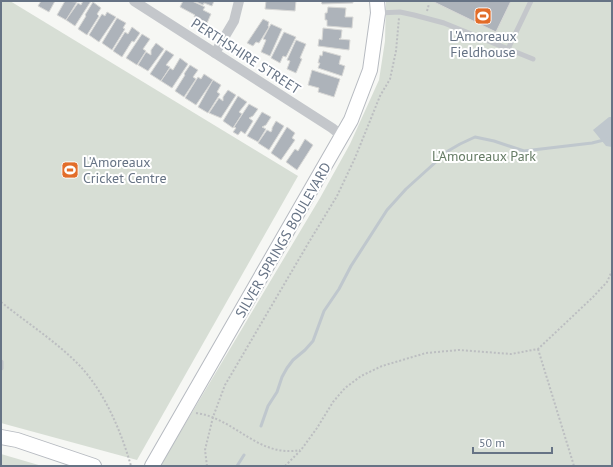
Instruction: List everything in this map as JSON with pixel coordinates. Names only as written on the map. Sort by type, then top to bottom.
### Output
[{"type":"street","name":"PERTHSHIRE STREET","points":[[134,1],[332,128],[342,136]]},
{"type":"street","points":[[215,53],[234,21],[239,1]]},
{"type":"street","name":"SILVER SPRINGS BOULEVARD","points":[[152,466],[351,120],[370,70],[378,7]]},
{"type":"street","points":[[1,437],[17,440],[94,466]]},
{"type":"lane","points":[[508,49],[531,1]]},
{"type":"lane","points":[[378,7],[444,23],[534,59]]},
{"type":"lane","points":[[1,362],[1,368]]},
{"type":"path","points":[[207,466],[205,450],[213,417],[225,385],[337,196],[380,96],[390,79],[396,50],[400,12]]},
{"type":"path","points":[[285,466],[301,450],[333,402],[345,388],[361,376],[382,366],[426,353],[459,350],[511,354],[538,348],[593,297],[607,282],[612,271]]},
{"type":"path","points":[[1,302],[56,344],[80,367],[103,398],[114,419],[124,440],[131,466]]},
{"type":"path","points":[[538,348],[574,466]]},
{"type":"path","points":[[183,412],[213,417],[259,444],[276,451],[289,452],[301,450]]},
{"type":"green space","points":[[1,1],[10,1],[298,176],[137,460],[1,423]]},
{"type":"green space","name":"L'Amoureaux Park","points":[[386,1],[612,1],[612,466],[160,466],[320,198],[350,144],[379,80],[385,41]]},
{"type":"green space","points":[[1,454],[42,466],[1,466]]},
{"type":"shaded area","points":[[609,117],[612,117],[612,147],[606,146],[593,130]]},
{"type":"building","points":[[41,1],[55,1],[49,12],[38,6]]},
{"type":"building","points":[[65,1],[77,2],[66,20],[57,15]]},
{"type":"building","points":[[83,1],[91,1],[75,26],[66,20],[78,3],[81,5]]},
{"type":"building","points":[[183,1],[192,1],[205,7],[203,10],[211,14],[207,23],[194,17],[195,15],[180,7]]},
{"type":"building","points":[[194,1],[214,1],[212,6],[204,3],[203,5]]},
{"type":"building","points":[[266,1],[296,1],[295,11],[265,9]]},
{"type":"building","points":[[321,1],[353,1],[353,3],[322,4]]},
{"type":"building","name":"L'Amoreaux Fieldhouse","points":[[432,1],[511,1],[496,32]]},
{"type":"building","points":[[93,2],[101,8],[97,14],[99,16],[87,35],[78,29]]},
{"type":"building","points":[[328,7],[346,8],[345,17],[353,17],[352,28],[327,26],[325,13],[327,13]]},
{"type":"building","points":[[107,12],[116,17],[99,42],[89,35],[102,14],[105,16]]},
{"type":"building","points":[[117,18],[126,23],[123,28],[125,29],[112,50],[102,43]]},
{"type":"building","points":[[263,19],[269,22],[269,27],[259,43],[256,42],[253,46],[247,43]]},
{"type":"building","points":[[271,24],[282,29],[270,56],[261,52],[266,40],[263,39]]},
{"type":"building","points":[[132,27],[140,33],[134,42],[132,41],[122,57],[113,51],[125,32],[128,34]]},
{"type":"building","points":[[323,28],[342,30],[341,38],[339,39],[350,40],[349,50],[318,46],[319,39],[322,40]]},
{"type":"building","points":[[284,32],[296,37],[286,57],[283,56],[280,63],[271,58]]},
{"type":"building","points":[[142,34],[150,39],[143,49],[146,51],[137,65],[126,58]]},
{"type":"building","points":[[296,40],[306,44],[296,73],[287,69],[290,61],[287,60]]},
{"type":"building","points":[[156,43],[164,49],[148,71],[138,65],[146,52],[151,55],[151,50]]},
{"type":"building","points":[[166,50],[174,55],[166,65],[170,67],[161,81],[150,74]]},
{"type":"building","points":[[323,51],[341,56],[339,64],[345,66],[342,76],[318,68],[320,63],[318,63],[320,55],[322,56]]},
{"type":"building","points":[[180,58],[188,64],[172,88],[161,81],[170,68],[173,70]]},
{"type":"building","points":[[190,65],[198,70],[193,77],[196,79],[184,97],[175,91]]},
{"type":"building","points":[[312,70],[340,79],[334,97],[318,92],[319,88],[308,85]]},
{"type":"building","points":[[204,74],[213,80],[196,105],[185,98],[198,77],[201,79]]},
{"type":"building","points":[[213,80],[221,85],[217,92],[220,94],[208,113],[198,107]]},
{"type":"building","points":[[228,90],[236,95],[221,118],[209,113],[219,98],[223,101],[223,97]]},
{"type":"building","points":[[238,96],[247,102],[239,112],[242,114],[233,128],[223,121]]},
{"type":"building","points":[[249,104],[258,109],[253,116],[249,118],[253,121],[245,134],[241,131],[238,135],[233,132],[236,128],[234,127]]},
{"type":"building","points":[[262,112],[271,117],[266,125],[262,127],[266,129],[258,142],[247,136]]},
{"type":"building","points":[[276,121],[284,126],[269,150],[258,143],[267,130],[271,132]]},
{"type":"building","points":[[287,127],[295,133],[292,138],[295,140],[281,160],[271,153]]},
{"type":"building","points":[[305,139],[313,145],[297,170],[286,162],[295,149],[298,151]]},
{"type":"waterway","points":[[261,426],[268,406],[277,392],[287,368],[293,360],[313,341],[324,311],[387,210],[406,189],[448,151],[475,137],[494,141],[524,151],[592,143],[612,138]]},
{"type":"waterway","points":[[237,466],[244,455]]},
{"type":"place","name":"L'Amoreaux Fieldhouse","points":[[483,16]]},
{"type":"place","name":"L'Amoreaux Cricket Centre","points":[[70,170]]}]
